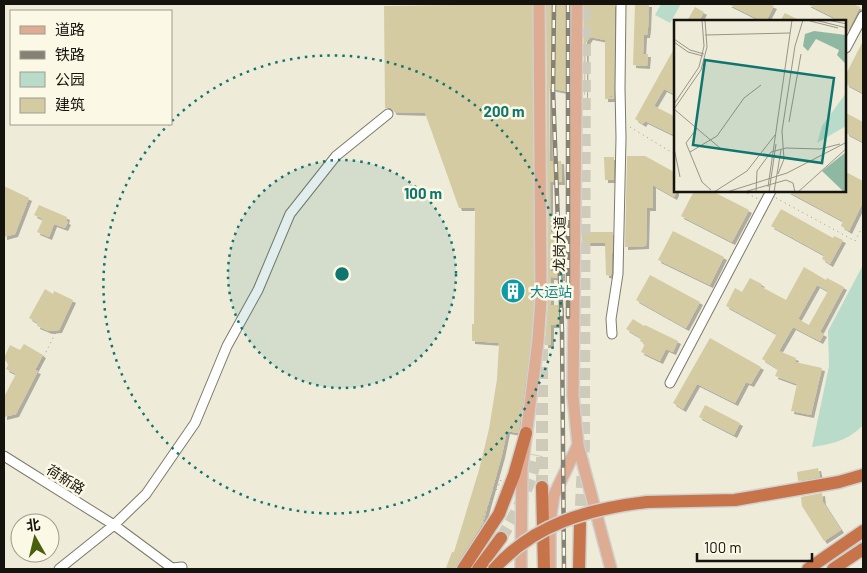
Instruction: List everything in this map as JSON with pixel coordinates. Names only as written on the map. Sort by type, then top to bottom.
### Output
[{"type":"highway","points":[[463,569],[499,514],[514,475],[526,433]]},
{"type":"highway","points":[[494,569],[534,534],[551,525],[587,512],[646,502],[735,500],[839,482],[863,475]]},
{"type":"highway","points":[[542,487],[544,569]]},
{"type":"highway","points":[[579,569],[580,524]]},
{"type":"highway","points":[[808,569],[863,531]]},
{"type":"highway","points":[[478,569],[504,542]]},
{"type":"highway","points":[[833,569],[863,549]]},
{"type":"main road","name":"龙岗大道","points":[[521,569],[521,502],[526,433],[538,341],[541,300],[539,4]]},
{"type":"main road","name":"龙岗大道","points":[[577,4],[573,396],[578,446],[611,569]]},
{"type":"main road","points":[[550,569],[550,521],[554,495],[578,446]]},
{"type":"street","points":[[612,334],[611,319],[618,274],[621,4]]},
{"type":"street","points":[[847,46],[863,16]]},
{"type":"street","points":[[59,569],[114,525],[146,494],[195,423],[227,346],[258,290],[290,214],[336,156],[388,114]]},
{"type":"street","points":[[670,383],[770,193]]},
{"type":"street","name":"荷新路","points":[[5,459],[114,525],[172,568],[182,567]]},
{"type":"path","points":[[611,94],[611,102]]},
{"type":"path","points":[[627,125],[674,154]]},
{"type":"path","points":[[745,192],[752,196]]},
{"type":"path","points":[[770,193],[855,241],[863,226]]},
{"type":"path","points":[[37,370],[56,330]]},
{"type":"path","points":[[501,480],[482,520],[507,538],[504,542]]},
{"type":"green space","points":[[661,4],[681,4],[670,23],[655,15]]},
{"type":"green space","points":[[863,265],[863,425],[852,434],[840,440],[812,447],[829,366],[828,331]]},
{"type":"building","name":"大运站","points":[[532,4],[534,300],[531,340],[518,433],[507,431],[483,523],[455,569],[450,569],[446,568],[452,552],[454,552],[479,470],[489,429],[497,379],[499,343],[472,341],[472,324],[474,324],[475,208],[459,208],[425,113],[394,112],[391,108],[385,108],[384,6]]},
{"type":"building","points":[[546,4],[570,4],[569,92],[549,88],[550,161],[561,161],[562,182],[550,182],[550,232],[567,232],[567,243],[562,243],[562,249],[550,249],[551,271],[562,271],[562,278],[551,277],[551,305],[561,305],[561,325],[551,325],[551,345],[545,345],[548,300]]},
{"type":"building","points":[[584,4],[615,4],[614,99],[605,99],[605,40],[590,37],[586,43],[584,95]]},
{"type":"building","points":[[635,4],[649,4],[648,28],[647,35],[644,35],[643,54],[648,54],[647,66],[633,65]]},
{"type":"building","points":[[728,4],[769,4],[774,6],[767,20],[760,20]]},
{"type":"building","points":[[807,4],[853,4],[860,7],[847,33],[847,20],[834,20],[835,18]]},
{"type":"building","points":[[695,7],[704,12],[700,20],[688,20]]},
{"type":"building","points":[[785,13],[799,20],[781,20]]},
{"type":"building","points":[[863,41],[863,93],[847,85],[847,72]]},
{"type":"building","points":[[674,49],[674,94],[664,89],[654,106],[674,116],[674,135],[645,121],[643,124],[635,119]]},
{"type":"building","points":[[847,114],[863,122],[863,142],[847,134]]},
{"type":"building","points":[[627,156],[645,156],[674,172],[674,192],[676,193],[674,197],[653,185],[653,208],[647,208],[646,246],[625,247]]},
{"type":"building","points":[[604,157],[614,157],[614,180],[605,180]]},
{"type":"building","points":[[847,173],[863,181],[863,202],[849,231],[841,226],[843,221],[789,192],[847,192]]},
{"type":"building","points":[[4,186],[29,198],[15,234],[4,237]]},
{"type":"building","points":[[693,192],[714,192],[749,210],[732,242],[681,216]]},
{"type":"building","points":[[39,205],[67,217],[66,221],[68,222],[65,228],[54,224],[49,237],[37,232],[43,219],[34,215]]},
{"type":"building","points":[[781,209],[833,238],[834,236],[843,240],[830,264],[822,259],[824,255],[771,226]]},
{"type":"building","points":[[673,231],[724,257],[710,285],[658,260]]},
{"type":"building","points":[[582,232],[613,232],[611,276],[606,275],[605,243],[582,243]]},
{"type":"building","points":[[804,267],[826,280],[827,278],[844,287],[820,332],[824,334],[820,341],[793,327],[779,351],[796,358],[795,362],[822,368],[811,415],[791,411],[797,384],[775,376],[778,369],[762,359],[777,334],[726,306],[735,288],[742,292],[750,278],[762,284],[760,286],[786,300]],"holes":[[[817,285],[828,291],[809,325],[798,319]]]},
{"type":"building","points":[[650,275],[700,302],[686,328],[636,300]]},
{"type":"building","points":[[45,289],[53,294],[54,291],[73,300],[59,330],[49,331],[37,326],[38,323],[29,318]]},
{"type":"building","points":[[633,319],[678,341],[673,352],[666,349],[660,361],[641,352],[645,344],[640,341],[641,338],[626,329]]},
{"type":"building","points":[[710,338],[761,367],[751,384],[746,382],[735,403],[697,384],[683,409],[673,403]]},
{"type":"building","points":[[24,344],[43,355],[35,370],[38,371],[16,414],[4,417],[4,397],[16,374],[6,369],[9,363],[4,358],[10,345],[20,350]]},
{"type":"building","points":[[705,405],[740,423],[734,435],[699,417]]},
{"type":"building","points":[[818,468],[820,477],[798,481],[797,472]]},
{"type":"building","points":[[822,493],[823,502],[841,530],[824,541],[802,506],[801,497]]},
{"type":"tunnel","points":[[580,524],[584,445],[585,4]]},
{"type":"tunnel","points":[[542,336],[542,487]]},
{"type":"tunnel","points":[[501,538],[523,498],[537,455]]},
{"type":"railway","points":[[554,4],[553,90],[562,331],[564,569]]},
{"type":"railway","points":[[568,4],[568,317]]},
{"type":"place","name":"大运站","points":[[513,291]]}]
